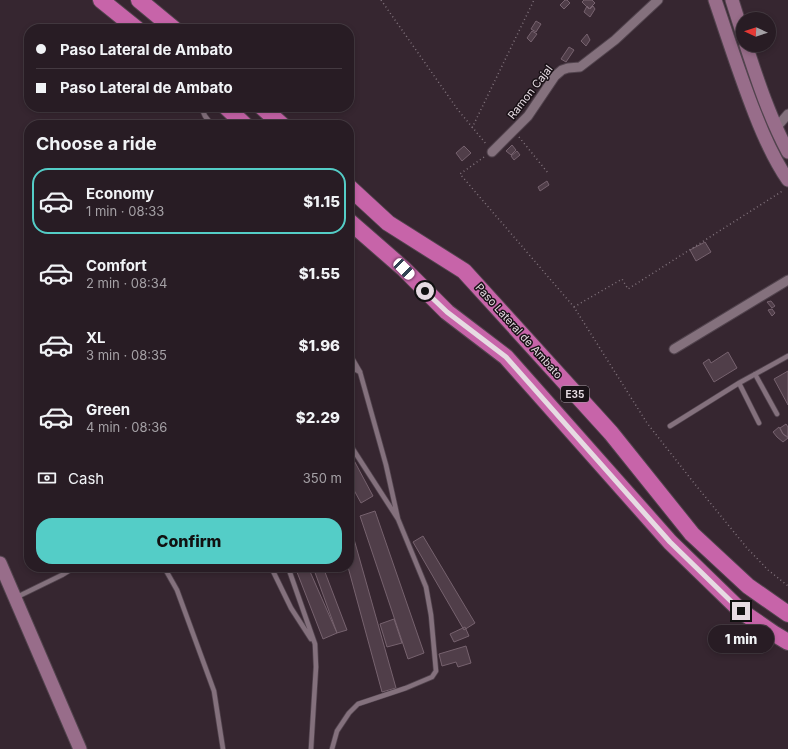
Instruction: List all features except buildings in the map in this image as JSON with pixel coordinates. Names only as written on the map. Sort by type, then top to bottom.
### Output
[{"type":"highway","points":[[100,0],[131,24]]},
{"type":"highway","points":[[139,0],[168,24]]},
{"type":"highway","points":[[231,112],[240,120]]},
{"type":"highway","points":[[268,112],[276,120]]},
{"type":"highway","name":"Paso Lateral de Ambato","points":[[354,192],[388,223],[464,271],[611,433],[692,534],[748,586],[788,614]]},
{"type":"highway","name":"E35","points":[[354,225],[404,269],[447,312],[506,357],[670,542],[741,611],[788,642]]},
{"type":"street","name":"Ramon Cajal","points":[[492,152],[528,116],[555,76],[562,70],[580,67],[615,40],[658,0]]},
{"type":"street","points":[[715,0],[740,76],[761,131],[781,170],[788,180]]},
{"type":"street","points":[[732,0],[736,13]]},
{"type":"street","points":[[748,52],[759,87],[788,152]]},
{"type":"street","points":[[776,128],[788,114]]},
{"type":"street","points":[[674,349],[788,280]]},
{"type":"street","points":[[0,563],[80,749]]},
{"type":"lane","points":[[670,426],[739,383],[788,356]]},
{"type":"lane","points":[[332,749],[337,731],[348,713],[358,704],[406,688],[432,677],[436,671],[431,615],[426,587],[398,519],[386,465],[360,372],[354,362]]},
{"type":"lane","points":[[354,369],[360,372]]},
{"type":"lane","points":[[755,374],[777,414]]},
{"type":"lane","points":[[739,383],[759,423]]},
{"type":"lane","points":[[354,451],[398,519]]},
{"type":"lane","points":[[15,598],[67,572]]},
{"type":"lane","points":[[167,572],[177,590],[214,691],[223,749]]},
{"type":"lane","points":[[273,572],[291,608],[315,644]]},
{"type":"lane","points":[[290,572],[315,644],[316,667],[311,749]]},
{"type":"path","points":[[381,0],[458,110],[492,152],[460,174],[574,307],[647,423],[747,548],[768,570],[788,586]]},
{"type":"path","points":[[472,128],[534,0]]},
{"type":"path","points":[[514,131],[548,174]]},
{"type":"path","points":[[574,307],[622,279],[628,289],[788,188]]},
{"type":"route","points":[[425,291],[447,312],[506,357],[670,542],[741,611]]}]
